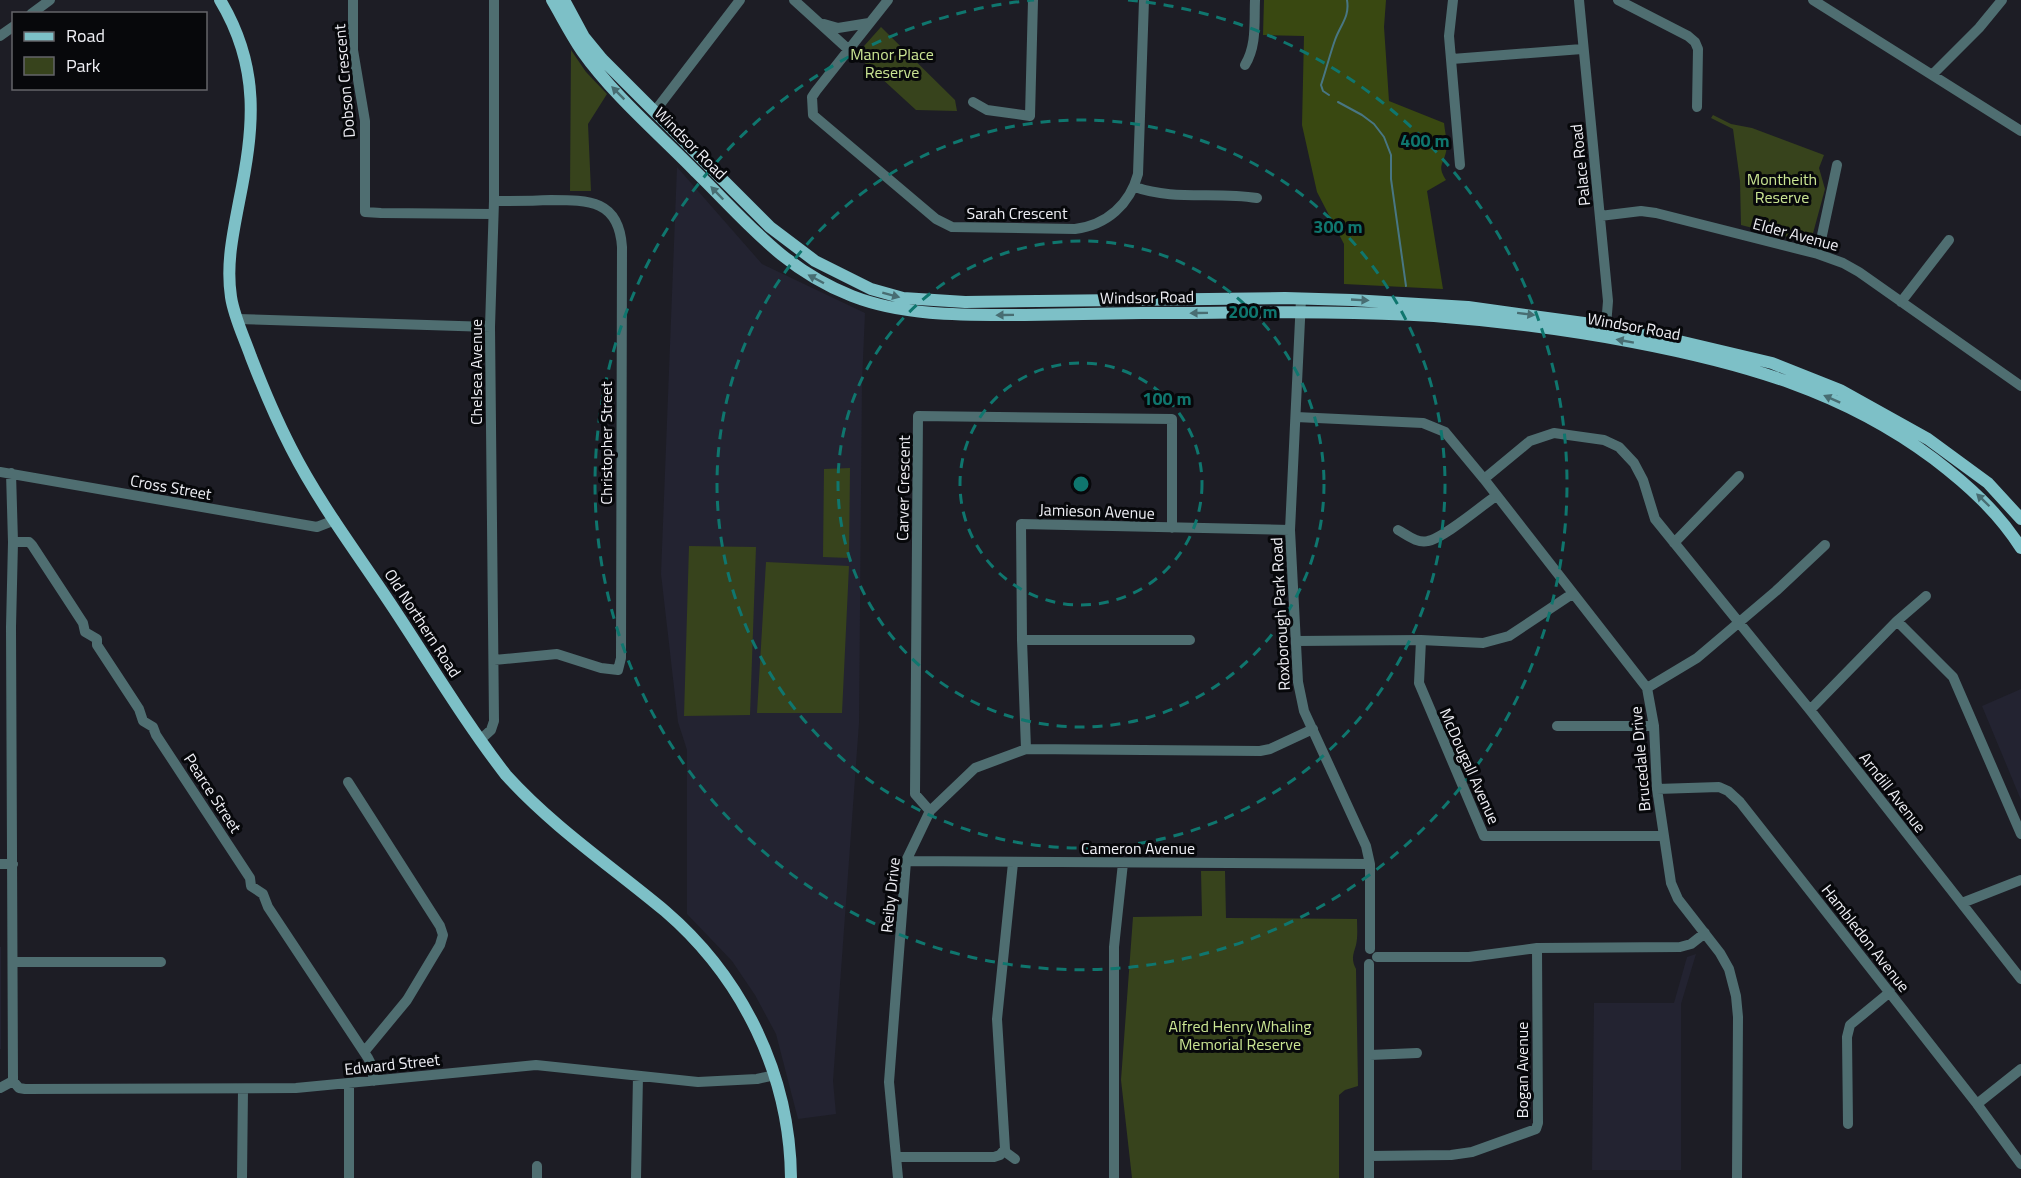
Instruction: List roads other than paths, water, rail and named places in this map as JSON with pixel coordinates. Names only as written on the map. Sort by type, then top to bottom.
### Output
[{"type":"main road","name":"Old Northern Road","points":[[220,0],[234,28],[243,54],[251,100],[249,151],[228,268],[232,301],[257,373],[292,450],[335,520],[506,775],[542,812],[665,911],[694,939],[717,966],[747,1011],[775,1074],[788,1129],[791,1178]]},
{"type":"main road","name":"Windsor Road","points":[[552,0],[572,36],[591,63],[758,235],[787,261],[813,278],[851,296],[882,306],[923,312],[982,315],[1300,313],[1437,316],[1558,329],[1723,360],[1785,380],[1838,401],[1879,422],[1919,448],[1981,498],[2021,546]]},
{"type":"main road","name":"Windsor Road","points":[[564,0],[577,26],[593,48],[688,148],[770,227],[815,261],[871,289],[903,298],[965,303],[1352,300],[1468,307],[1628,329],[1772,363],[1840,390],[1928,439],[1988,483],[2021,519]]},
{"type":"main road","points":[[646,121],[655,111]]},
{"type":"street","points":[[34,12],[50,0]]},
{"type":"street","name":"Dobson Crescent","points":[[353,0],[353,50],[365,122],[366,212],[493,214]]},
{"type":"street","name":"Chelsea Avenue","points":[[481,739],[491,730],[494,721],[490,327],[494,201],[494,0]]},
{"type":"street","points":[[655,111],[740,0]]},
{"type":"street","points":[[794,0],[849,50]]},
{"type":"street","name":"Sarah Crescent","points":[[888,0],[812,98],[813,115],[944,224],[963,228],[1087,228],[1098,224],[1119,210],[1127,201],[1138,174],[1144,0]]},
{"type":"street","points":[[973,102],[987,110],[1030,116],[1033,0]]},
{"type":"street","points":[[1245,65],[1254,45],[1255,0]]},
{"type":"street","points":[[1453,0],[1449,36],[1460,165]]},
{"type":"street","name":"Palace Road","points":[[1579,0],[1608,302],[1606,326]]},
{"type":"street","points":[[1618,0],[1688,36],[1695,42],[1698,49],[1697,107]]},
{"type":"street","points":[[1813,0],[2021,131]]},
{"type":"street","points":[[1932,75],[1979,28],[2002,0]]},
{"type":"street","points":[[821,23],[837,28],[869,23]]},
{"type":"street","points":[[1452,58],[1582,49]]},
{"type":"street","points":[[1818,254],[1837,165]]},
{"type":"street","points":[[1135,186],[1165,195],[1238,195],[1257,198]]},
{"type":"street","name":"Christopher Street","points":[[494,201],[592,201],[613,215],[621,234],[622,247],[621,658],[618,670],[601,668],[557,654],[494,660]]},
{"type":"street","name":"Elder Avenue","points":[[1600,216],[1641,211],[1656,213],[1818,254],[1843,263],[2021,386]]},
{"type":"street","points":[[1901,302],[1949,240]]},
{"type":"street","name":"Roxborough Park Road","points":[[1301,299],[1290,530],[1293,613],[1300,700],[1363,837],[1370,864],[1372,957],[1369,1178]]},
{"type":"street","points":[[237,319],[490,327]]},
{"type":"street","name":"Carver Crescent","points":[[930,811],[915,794],[918,416],[1172,419],[1172,528]]},
{"type":"street","name":"Brucedale Drive","points":[[1296,417],[1401,421],[1432,425],[1445,432],[1647,688],[1654,726],[1657,789],[1671,883],[1678,899],[1720,953],[1729,969],[1736,996],[1738,1017],[1737,1178]]},
{"type":"street","name":"Arndill Avenue","points":[[1484,479],[1530,441],[1554,434],[1604,440],[1619,447],[1634,463],[1643,480],[1655,519],[1810,710],[2021,979]]},
{"type":"street","points":[[0,1088],[13,1081],[11,627],[13,542],[6,473]]},
{"type":"street","name":"Cross Street","points":[[6,473],[317,527],[335,520]]},
{"type":"street","points":[[1674,543],[1739,476]]},
{"type":"street","points":[[1398,530],[1414,540],[1428,542],[1444,534],[1496,496]]},
{"type":"street","name":"Jamieson Avenue","points":[[1026,749],[1021,524],[1290,530]]},
{"type":"street","name":"Pearce Street","points":[[13,542],[29,542],[32,545],[83,622],[85,632],[97,639],[97,645],[139,709],[143,721],[153,727],[250,878],[251,886],[263,894],[268,908],[372,1064],[374,1081]]},
{"type":"street","points":[[1647,688],[1697,658],[1740,624],[1824,545]]},
{"type":"street","points":[[1296,641],[1421,640],[1483,643],[1509,636],[1572,594]]},
{"type":"street","points":[[1810,710],[1897,621],[1926,596]]},
{"type":"street","points":[[1897,621],[1953,677],[2021,834]]},
{"type":"street","points":[[0,630],[11,627]]},
{"type":"street","points":[[1022,639],[1190,640]]},
{"type":"street","name":"McDougall Avenue","points":[[1421,640],[1419,683],[1484,836],[1663,836]]},
{"type":"street","points":[[1557,726],[1654,726]]},
{"type":"street","name":"Reiby Drive","points":[[898,1178],[889,1082],[906,861],[930,811],[975,768],[1026,749],[1260,751],[1270,749],[1313,729]]},
{"type":"street","points":[[0,756],[13,756]]},
{"type":"street","points":[[348,782],[440,926],[443,935],[440,945],[407,1000],[364,1052]]},
{"type":"street","name":"Hambledon Avenue","points":[[1657,789],[1719,787],[1728,791],[1740,802],[1977,1104],[2021,1164]]},
{"type":"street","name":"Cameron Avenue","points":[[906,861],[1370,864]]},
{"type":"street","points":[[896,1157],[994,1157],[1004,1151],[1006,1143],[997,1019],[1013,863]]},
{"type":"street","points":[[1114,1178],[1114,946],[1123,863]]},
{"type":"street","points":[[0,864],[13,864]]},
{"type":"street","points":[[1962,903],[2021,880]]},
{"type":"street","points":[[1372,957],[1469,957],[1537,948],[1680,947],[1691,944],[1705,933]]},
{"type":"street","name":"Bogan Avenue","points":[[1369,1156],[1451,1155],[1472,1152],[1536,1129],[1538,1123],[1537,948]]},
{"type":"street","points":[[13,962],[161,962]]},
{"type":"street","points":[[1848,1124],[1847,1036],[1850,1025],[1890,992]]},
{"type":"street","points":[[1370,1055],[1417,1053]]},
{"type":"street","points":[[0,1055],[12,1055]]},
{"type":"street","name":"Edward Street","points":[[13,1081],[19,1088],[25,1089],[296,1088],[537,1065],[698,1082],[757,1079],[775,1074]]},
{"type":"street","points":[[1977,1104],[2021,1070]]},
{"type":"street","points":[[636,1178],[638,1076]]},
{"type":"street","points":[[349,1178],[350,1084]]},
{"type":"street","points":[[242,1178],[243,1089]]},
{"type":"street","points":[[1004,1151],[1015,1159]]},
{"type":"street","points":[[537,1166],[537,1178]]},
{"type":"waterway","points":[[1329,95],[1323,91],[1321,85],[1335,40],[1346,16],[1347,0]]},
{"type":"waterway","points":[[1338,102],[1374,124],[1384,137],[1391,155],[1391,179],[1406,286]]},
{"type":"park label","name":"Manor Place Reserve","points":[[892,63]]},
{"type":"park label","name":"Montheith Reserve","points":[[1782,188]]},
{"type":"park label","name":"Alfred Henry Whaling Memorial Reserve","points":[[1240,1035]]}]
